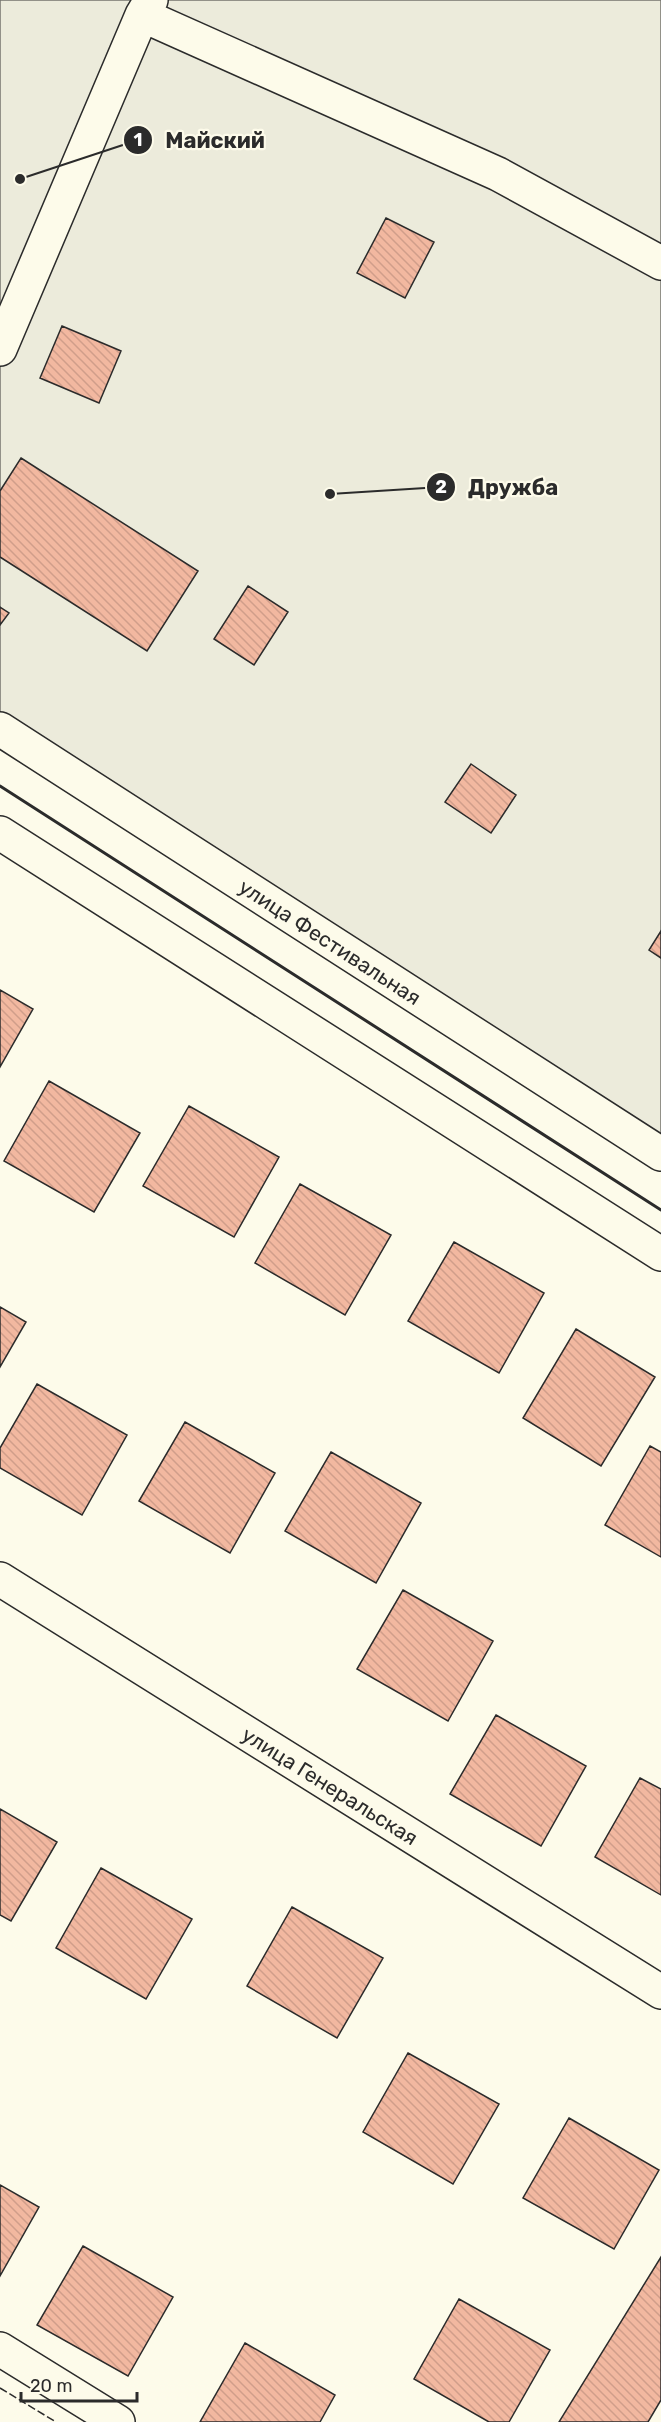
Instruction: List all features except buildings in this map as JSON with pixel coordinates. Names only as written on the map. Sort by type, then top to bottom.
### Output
[{"type":"street","points":[[0,349],[147,8],[498,174],[661,263]]},
{"type":"street","name":"улица Фестивальная","points":[[0,729],[661,1154]]},
{"type":"street","points":[[0,833],[661,1254]]},
{"type":"street","name":"улица Генеральская","points":[[0,1579],[661,1992]]},
{"type":"street","points":[[0,2349],[118,2422]]},
{"type":"shaded area","points":[[0,0],[661,0],[661,1147],[0,715]]},
{"type":"fence","points":[[0,2388],[56,2422]]},
{"type":"wall","points":[[0,786],[661,1210]]},
{"type":"place","name":"Майский","points":[[20,179]]},
{"type":"place","name":"Дружба","points":[[330,494]]}]
